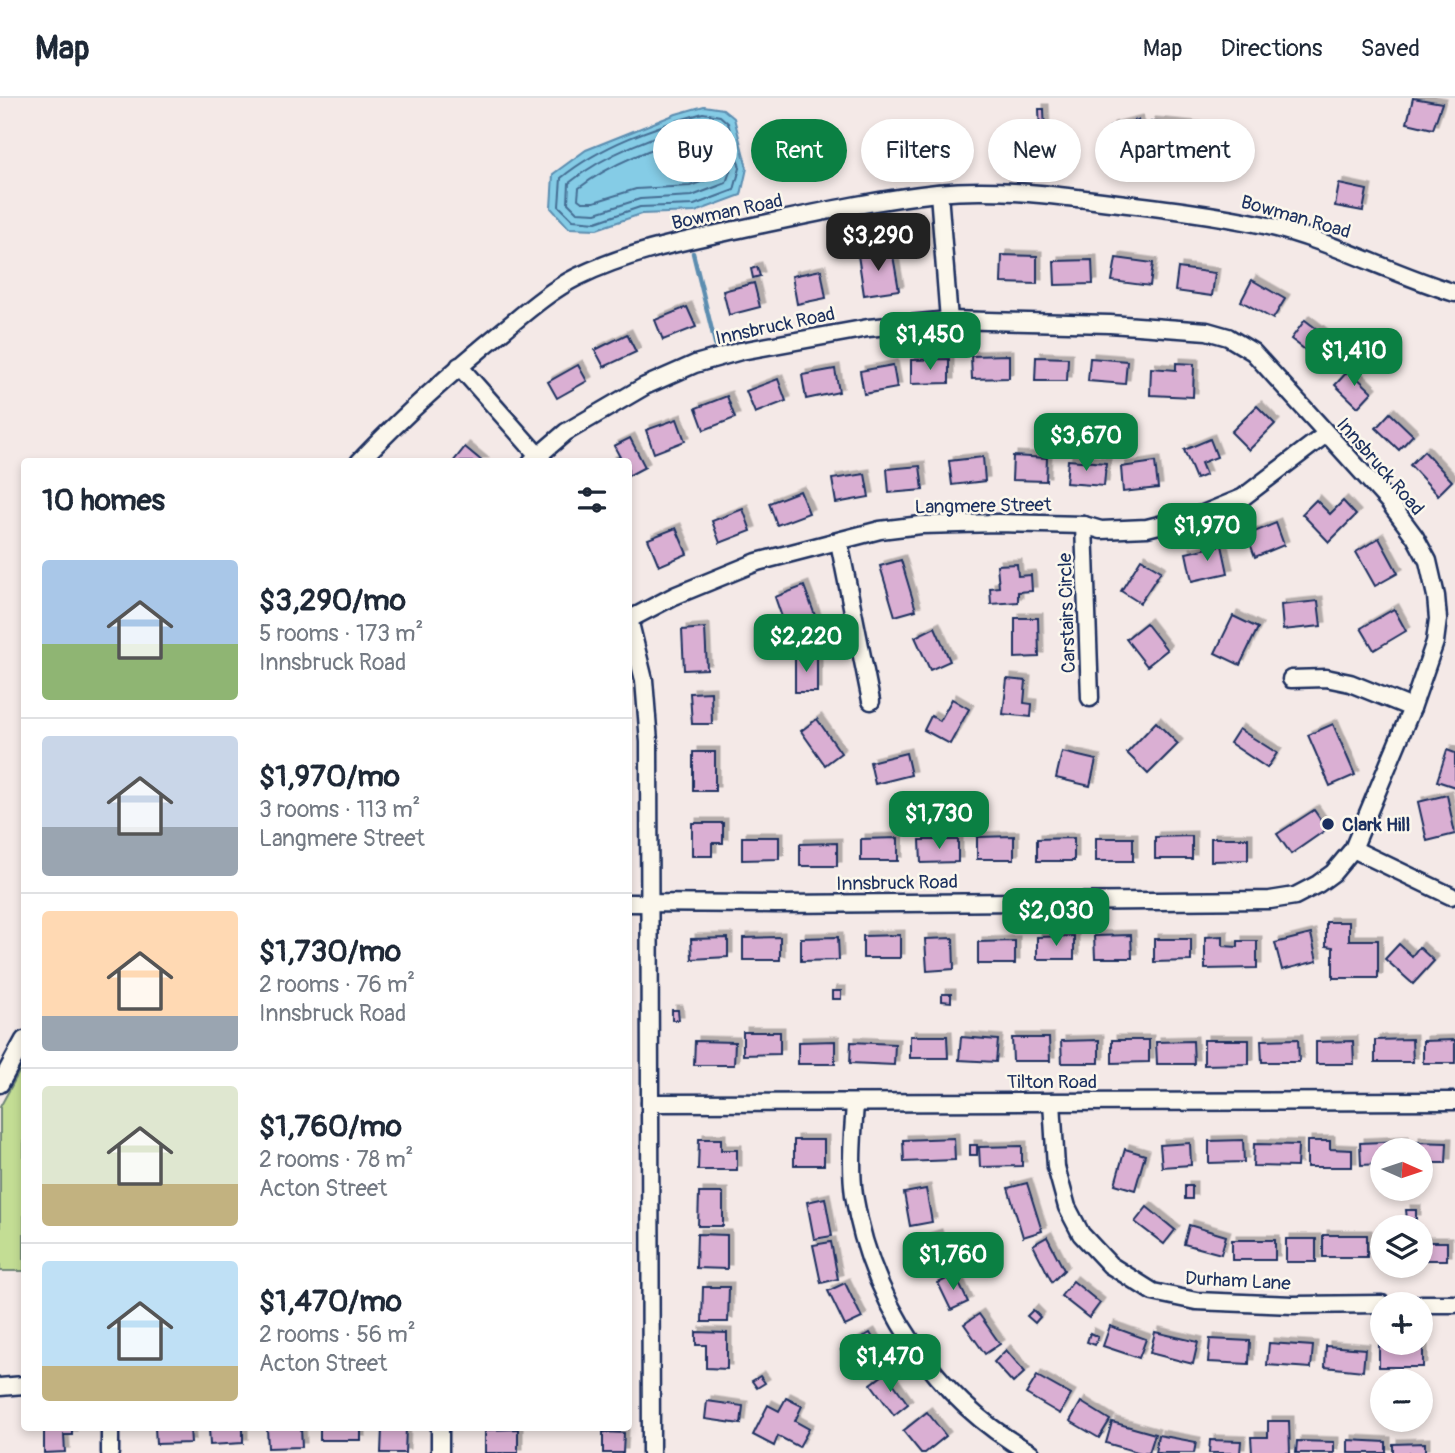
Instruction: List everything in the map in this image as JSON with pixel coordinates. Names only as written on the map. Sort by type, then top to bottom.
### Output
[{"type":"street","name":"Bowman Road","points":[[363,458],[459,366],[540,300],[576,277],[649,248],[839,208],[939,193],[981,191],[1042,194],[1192,212],[1265,225],[1325,242],[1455,293]]},
{"type":"street","points":[[939,193],[949,320]]},
{"type":"street","name":"Innsbruck Road","points":[[539,458],[566,432],[645,386],[695,364],[741,351],[868,328],[949,320],[1110,324],[1206,331],[1228,337],[1253,352],[1389,502],[1415,537],[1428,561],[1436,596],[1438,619],[1435,642],[1412,708],[1353,849],[1334,873],[1295,896],[1270,900],[632,902]]},
{"type":"street","points":[[459,366],[535,458]]},
{"type":"street","name":"Langmere Street","points":[[632,616],[757,562],[880,530],[921,525],[998,523],[1084,525],[1101,530],[1147,528],[1203,514],[1242,498],[1326,434]]},
{"type":"street","name":"Carstairs Circle","points":[[1084,525],[1090,698]]},
{"type":"street","points":[[839,542],[872,701]]},
{"type":"street","points":[[632,630],[644,680],[649,742],[651,1453]]},
{"type":"street","points":[[1291,680],[1326,678],[1350,682],[1412,708]]},
{"type":"street","points":[[1353,849],[1451,896]]},
{"type":"street","points":[[0,1084],[21,1046]]},
{"type":"street","name":"Tilton Road","points":[[650,1103],[1455,1101]]},
{"type":"street","name":"Durham Lane","points":[[1052,1102],[1056,1167],[1067,1207],[1081,1234],[1110,1265],[1153,1292],[1196,1301],[1293,1305],[1370,1304]]},
{"type":"street","points":[[855,1104],[852,1155],[854,1194],[869,1256],[889,1303],[923,1359],[948,1389],[1010,1442],[1031,1453]]},
{"type":"street","points":[[1433,1304],[1455,1304]]},
{"type":"street","points":[[0,1387],[21,1385]]},
{"type":"street","points":[[110,1431],[110,1453]]},
{"type":"street","points":[[440,1431],[440,1453]]},
{"type":"green space","points":[[21,1068],[21,1271],[0,1271],[0,1107]]},
{"type":"water","points":[[704,106],[723,109],[734,119],[664,119]]},
{"type":"water","points":[[653,123],[653,182],[737,182],[737,130],[747,168],[741,195],[695,212],[641,214],[597,229],[569,228],[551,208],[553,174],[586,150]]},
{"type":"building","points":[[1413,98],[1442,103],[1433,129],[1407,123]]},
{"type":"building","points":[[1039,109],[1044,109],[1044,119],[1039,119]]},
{"type":"building","points":[[1339,184],[1367,190],[1363,211],[1335,206]]},
{"type":"building","points":[[892,250],[899,290],[864,295],[858,255]]},
{"type":"building","points":[[1002,255],[1037,256],[1037,284],[1001,283]]},
{"type":"building","points":[[1116,258],[1153,263],[1150,286],[1112,281]]},
{"type":"building","points":[[1092,260],[1093,284],[1055,285],[1054,261]]},
{"type":"building","points":[[757,267],[760,276],[753,278],[751,269]]},
{"type":"building","points":[[1178,268],[1215,273],[1212,296],[1175,291]]},
{"type":"building","points":[[821,270],[826,298],[797,304],[792,276]]},
{"type":"building","points":[[1252,280],[1285,299],[1273,319],[1241,301]]},
{"type":"building","points":[[754,283],[760,307],[729,315],[723,291]]},
{"type":"building","points":[[687,307],[696,327],[663,340],[655,320]]},
{"type":"building","points":[[1305,320],[1335,343],[1321,362],[1291,339]]},
{"type":"building","points":[[627,334],[636,352],[604,367],[595,350]]},
{"type":"building","points":[[1009,355],[1009,378],[972,379],[971,356]]},
{"type":"building","points":[[1036,357],[1068,358],[1067,381],[1035,381]]},
{"type":"building","points":[[1090,358],[1127,361],[1125,384],[1088,381]]},
{"type":"building","points":[[949,359],[949,383],[911,384],[911,360]]},
{"type":"building","points":[[1176,363],[1194,364],[1193,397],[1150,395],[1151,368],[1176,370]]},
{"type":"building","points":[[578,365],[587,381],[557,398],[548,382]]},
{"type":"building","points":[[893,365],[897,388],[864,394],[860,371]]},
{"type":"building","points":[[835,369],[839,392],[806,399],[802,375]]},
{"type":"building","points":[[1349,370],[1372,392],[1358,407],[1335,385]]},
{"type":"building","points":[[778,379],[786,401],[755,413],[746,391]]},
{"type":"building","points":[[727,396],[735,418],[704,430],[696,408]]},
{"type":"building","points":[[1257,406],[1275,424],[1249,450],[1231,432]]},
{"type":"building","points":[[1390,413],[1413,435],[1399,450],[1376,428]]},
{"type":"building","points":[[677,419],[685,441],[654,453],[646,430]]},
{"type":"building","points":[[630,438],[645,467],[632,474],[632,458],[618,458],[620,457],[614,446]]},
{"type":"building","points":[[1210,439],[1217,457],[1201,463],[1206,475],[1196,479],[1184,450]]},
{"type":"building","points":[[465,447],[478,458],[456,458]]},
{"type":"building","points":[[1424,451],[1452,481],[1438,495],[1410,465]]},
{"type":"building","points":[[1013,456],[1047,458],[1046,481],[1012,480]]},
{"type":"building","points":[[983,457],[985,481],[952,485],[949,461]]},
{"type":"building","points":[[1068,460],[1106,463],[1104,486],[1066,483]]},
{"type":"building","points":[[1155,462],[1158,488],[1123,492],[1121,467]]},
{"type":"building","points":[[920,466],[923,490],[889,493],[887,469]]},
{"type":"building","points":[[865,474],[869,497],[836,503],[832,479]]},
{"type":"building","points":[[800,491],[809,513],[777,525],[769,503]]},
{"type":"building","points":[[1316,500],[1330,514],[1343,501],[1356,515],[1329,542],[1302,514]]},
{"type":"building","points":[[743,509],[751,531],[720,543],[712,521]]},
{"type":"building","points":[[1276,523],[1284,545],[1255,557],[1247,535]]},
{"type":"building","points":[[676,528],[687,554],[659,566],[648,539]]},
{"type":"building","points":[[1379,538],[1398,573],[1375,586],[1356,552]]},
{"type":"building","points":[[1222,545],[1228,573],[1192,581],[1186,553]]},
{"type":"building","points":[[1141,559],[1161,571],[1140,603],[1121,591]]},
{"type":"building","points":[[901,560],[916,610],[895,616],[880,566]]},
{"type":"building","points":[[1017,564],[1018,576],[1031,575],[1032,591],[1018,592],[1018,602],[991,604],[990,588],[999,587],[997,565]]},
{"type":"building","points":[[804,586],[817,621],[787,632],[775,597]]},
{"type":"building","points":[[1318,601],[1321,626],[1283,630],[1281,605]]},
{"type":"building","points":[[1394,609],[1406,631],[1374,650],[1361,628]]},
{"type":"building","points":[[1233,616],[1258,628],[1240,665],[1215,653]]},
{"type":"building","points":[[1015,618],[1038,618],[1039,657],[1015,658]]},
{"type":"building","points":[[1146,623],[1167,650],[1147,666],[1126,639]]},
{"type":"building","points":[[935,627],[950,661],[930,670],[915,637]]},
{"type":"building","points":[[705,628],[707,669],[684,670],[682,630]]},
{"type":"building","points":[[795,655],[817,655],[817,692],[795,692]]},
{"type":"building","points":[[1007,679],[1026,681],[1024,703],[1032,704],[1031,717],[1003,714]]},
{"type":"building","points":[[711,692],[712,724],[692,724],[690,693]]},
{"type":"building","points":[[952,699],[969,709],[950,744],[924,730],[931,716],[940,721]]},
{"type":"building","points":[[817,719],[841,753],[825,765],[801,731]]},
{"type":"building","points":[[1156,722],[1178,744],[1148,774],[1127,753]]},
{"type":"building","points":[[1333,724],[1355,775],[1330,786],[1308,735]]},
{"type":"building","points":[[1239,729],[1277,753],[1267,768],[1230,743]]},
{"type":"building","points":[[1447,750],[1455,753],[1455,787],[1437,781]]},
{"type":"building","points":[[693,752],[715,752],[715,791],[693,791]]},
{"type":"building","points":[[1062,752],[1096,760],[1090,786],[1056,778]]},
{"type":"building","points":[[906,753],[911,775],[875,784],[870,762]]},
{"type":"building","points":[[1447,795],[1455,834],[1427,841],[1418,802]]},
{"type":"building","points":[[1314,810],[1327,829],[1291,854],[1277,834]]},
{"type":"building","points":[[692,823],[723,823],[723,843],[712,843],[712,856],[692,856]]},
{"type":"building","points":[[1014,836],[1014,859],[977,859],[977,837]]},
{"type":"building","points":[[1192,836],[1192,859],[1155,859],[1155,837]]},
{"type":"building","points":[[742,837],[779,837],[779,859],[742,860]]},
{"type":"building","points":[[898,838],[898,861],[861,861],[861,839]]},
{"type":"building","points":[[1074,838],[1074,861],[1037,861],[1037,839]]},
{"type":"building","points":[[1096,838],[1133,838],[1133,861],[1096,861]]},
{"type":"building","points":[[1211,838],[1248,838],[1248,860],[1211,861]]},
{"type":"building","points":[[920,840],[958,840],[958,862],[921,863]]},
{"type":"building","points":[[837,843],[837,866],[800,866],[800,844]]},
{"type":"building","points":[[1326,922],[1349,922],[1349,940],[1378,940],[1378,978],[1333,978],[1333,947],[1326,946]]},
{"type":"building","points":[[1311,934],[1317,961],[1282,970],[1275,943]]},
{"type":"building","points":[[900,935],[900,958],[863,958],[863,936]]},
{"type":"building","points":[[1131,935],[1132,958],[1095,958],[1094,936]]},
{"type":"building","points":[[1074,936],[1074,959],[1037,959],[1037,937]]},
{"type":"building","points":[[1223,936],[1223,946],[1238,947],[1238,941],[1257,941],[1257,968],[1205,969],[1205,937]]},
{"type":"building","points":[[780,937],[780,960],[743,960],[743,938]]},
{"type":"building","points":[[838,937],[839,960],[801,961],[801,938]]},
{"type":"building","points":[[728,938],[728,957],[692,959],[691,939]]},
{"type":"building","points":[[953,938],[954,969],[927,971],[925,939]]},
{"type":"building","points":[[1154,939],[1191,939],[1191,961],[1154,962]]},
{"type":"building","points":[[1015,941],[1015,964],[978,964],[978,942]]},
{"type":"building","points":[[1399,944],[1412,956],[1419,947],[1434,961],[1413,984],[1385,959]]},
{"type":"building","points":[[832,991],[841,991],[841,999],[832,999]]},
{"type":"building","points":[[942,994],[951,994],[951,1002],[942,1001]]},
{"type":"building","points":[[672,1010],[678,1010],[679,1020],[672,1020]]},
{"type":"building","points":[[743,1032],[780,1032],[780,1054],[743,1055]]},
{"type":"building","points":[[910,1036],[947,1036],[948,1058],[910,1058]]},
{"type":"building","points":[[961,1037],[998,1040],[996,1062],[959,1060]]},
{"type":"building","points":[[1012,1038],[1049,1038],[1050,1061],[1013,1061]]},
{"type":"building","points":[[1298,1039],[1299,1062],[1262,1062],[1261,1040]]},
{"type":"building","points":[[1412,1039],[1413,1062],[1375,1062],[1375,1040]]},
{"type":"building","points":[[1099,1040],[1099,1063],[1062,1063],[1061,1041]]},
{"type":"building","points":[[1112,1040],[1149,1040],[1149,1062],[1112,1063]]},
{"type":"building","points":[[1204,1040],[1249,1040],[1249,1064],[1204,1065]]},
{"type":"building","points":[[1455,1040],[1455,1063],[1423,1063],[1423,1041]]},
{"type":"building","points":[[695,1041],[735,1042],[734,1065],[694,1065]]},
{"type":"building","points":[[835,1041],[835,1064],[798,1064],[798,1042]]},
{"type":"building","points":[[1193,1041],[1194,1064],[1157,1064],[1156,1042]]},
{"type":"building","points":[[1353,1041],[1354,1064],[1316,1064],[1316,1042]]},
{"type":"building","points":[[851,1042],[895,1044],[894,1065],[850,1063]]},
{"type":"building","points":[[954,1138],[955,1160],[904,1162],[903,1140]]},
{"type":"building","points":[[699,1139],[721,1139],[721,1150],[737,1150],[737,1170],[698,1170]]},
{"type":"building","points":[[794,1140],[824,1140],[824,1165],[794,1165]]},
{"type":"building","points":[[1243,1140],[1244,1162],[1209,1163],[1209,1141]]},
{"type":"building","points":[[1307,1141],[1330,1141],[1330,1149],[1352,1150],[1352,1167],[1307,1167]]},
{"type":"building","points":[[1190,1143],[1191,1165],[1162,1167],[1160,1145]]},
{"type":"building","points":[[1360,1143],[1370,1143],[1370,1165],[1361,1165]]},
{"type":"building","points":[[1433,1143],[1447,1143],[1446,1163],[1433,1163]]},
{"type":"building","points":[[1254,1144],[1298,1145],[1297,1167],[1253,1166]]},
{"type":"building","points":[[970,1145],[977,1145],[977,1155],[970,1155]]},
{"type":"building","points":[[1022,1146],[1022,1166],[980,1167],[979,1147]]},
{"type":"building","points":[[1125,1149],[1145,1155],[1135,1190],[1115,1184]]},
{"type":"building","points":[[1027,1183],[1042,1231],[1023,1237],[1008,1188]]},
{"type":"building","points":[[1185,1186],[1192,1186],[1192,1199],[1185,1199]]},
{"type":"building","points":[[926,1189],[932,1222],[910,1226],[904,1193]]},
{"type":"building","points":[[699,1193],[723,1193],[723,1226],[698,1226]]},
{"type":"building","points":[[825,1198],[832,1236],[814,1239],[807,1202]]},
{"type":"building","points":[[1147,1207],[1175,1230],[1164,1244],[1135,1222]]},
{"type":"building","points":[[1406,1210],[1416,1210],[1416,1215],[1407,1215]]},
{"type":"building","points":[[1189,1225],[1226,1236],[1221,1254],[1184,1244]]},
{"type":"building","points":[[697,1234],[727,1235],[727,1269],[696,1268]]},
{"type":"building","points":[[937,1234],[945,1260],[925,1267],[916,1241]]},
{"type":"building","points":[[1323,1235],[1367,1235],[1367,1257],[1323,1257]]},
{"type":"building","points":[[1047,1237],[1064,1270],[1052,1282],[1033,1245]]},
{"type":"building","points":[[1286,1239],[1316,1239],[1316,1262],[1286,1262]]},
{"type":"building","points":[[1232,1240],[1275,1240],[1275,1260],[1232,1260]]},
{"type":"building","points":[[831,1242],[838,1279],[821,1283],[813,1245]]},
{"type":"building","points":[[1433,1242],[1447,1242],[1447,1260],[1433,1260]]},
{"type":"building","points":[[955,1275],[968,1302],[951,1310],[938,1283]]},
{"type":"building","points":[[1073,1281],[1100,1303],[1089,1318],[1061,1296]]},
{"type":"building","points":[[845,1283],[862,1318],[845,1326],[828,1291]]},
{"type":"building","points":[[703,1287],[729,1287],[728,1322],[702,1322]]},
{"type":"building","points":[[1033,1310],[1040,1317],[1035,1323],[1027,1316]]},
{"type":"building","points":[[979,1314],[1000,1344],[985,1354],[964,1324]]},
{"type":"building","points":[[1110,1326],[1146,1339],[1139,1358],[1103,1346]]},
{"type":"building","points":[[696,1332],[727,1333],[727,1369],[706,1368],[706,1345],[696,1345]]},
{"type":"building","points":[[1155,1332],[1198,1342],[1193,1364],[1150,1353]]},
{"type":"building","points":[[870,1333],[888,1362],[870,1374],[859,1355],[848,1362],[841,1350]]},
{"type":"building","points":[[1090,1333],[1098,1337],[1095,1345],[1087,1342]]},
{"type":"building","points":[[1210,1339],[1250,1341],[1249,1364],[1208,1362]]},
{"type":"building","points":[[1269,1343],[1313,1346],[1311,1368],[1267,1365]]},
{"type":"building","points":[[1326,1346],[1365,1349],[1363,1371],[1325,1367]]},
{"type":"building","points":[[1006,1350],[1025,1372],[1013,1383],[994,1362]]},
{"type":"building","points":[[1379,1355],[1423,1355],[1423,1367],[1379,1367]]},
{"type":"building","points":[[886,1373],[908,1404],[894,1415],[871,1384]]},
{"type":"building","points":[[760,1376],[765,1383],[757,1388],[752,1381]]},
{"type":"building","points":[[1037,1376],[1071,1395],[1060,1414],[1026,1394]]},
{"type":"building","points":[[786,1398],[802,1406],[795,1421],[809,1429],[799,1447],[778,1436],[774,1446],[753,1435],[768,1405],[779,1411]]},
{"type":"building","points":[[707,1401],[743,1406],[741,1424],[705,1419]]},
{"type":"building","points":[[1081,1402],[1110,1420],[1099,1438],[1070,1421]]},
{"type":"building","points":[[927,1412],[946,1436],[925,1453],[921,1453],[903,1431]]},
{"type":"building","points":[[1268,1421],[1289,1421],[1290,1453],[1252,1453],[1251,1437],[1268,1437]]},
{"type":"building","points":[[1112,1422],[1155,1434],[1149,1453],[1106,1443]]},
{"type":"building","points":[[44,1431],[72,1431],[72,1435],[64,1435],[65,1452],[44,1453]]},
{"type":"building","points":[[155,1431],[190,1431],[191,1443],[156,1444]]},
{"type":"building","points":[[209,1431],[243,1431],[243,1443],[210,1445]]},
{"type":"building","points":[[267,1431],[301,1431],[302,1447],[268,1448]]},
{"type":"building","points":[[320,1431],[361,1431],[361,1440],[320,1440]]},
{"type":"building","points":[[382,1431],[406,1431],[405,1453],[381,1453]]},
{"type":"building","points":[[485,1431],[518,1431],[518,1453],[485,1453]]},
{"type":"building","points":[[603,1432],[624,1433],[623,1453],[603,1453]]},
{"type":"building","points":[[1158,1435],[1196,1442],[1194,1453],[1155,1453]]},
{"type":"building","points":[[1210,1440],[1241,1441],[1240,1453],[1209,1453]]},
{"type":"building","points":[[1348,1440],[1386,1442],[1386,1453],[1348,1453]]},
{"type":"building","points":[[1297,1441],[1334,1442],[1334,1453],[1296,1453]]},
{"type":"building","points":[[1425,1443],[1425,1453],[1393,1453],[1393,1444]]},
{"type":"waterway","points":[[693,253],[716,347]]},
{"type":"place","name":"Clark Hill","points":[[1328,824]]}]
